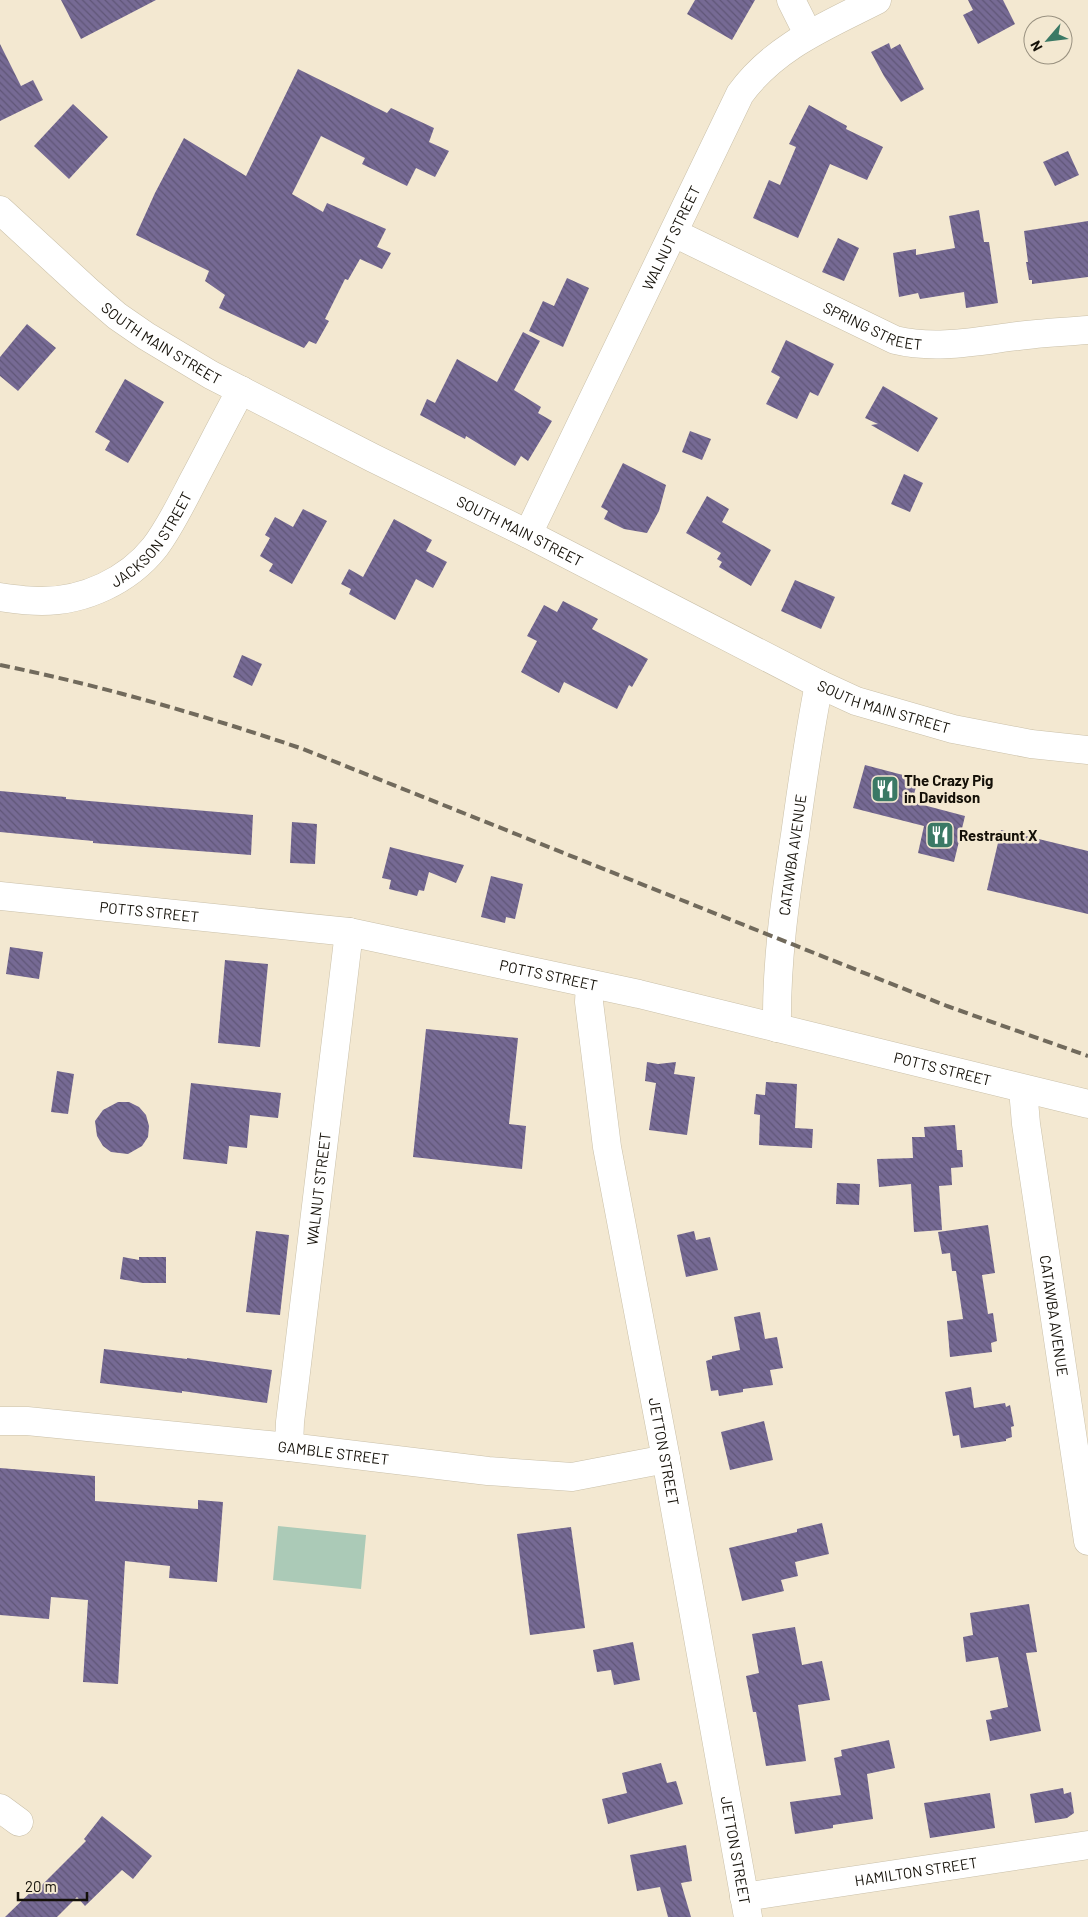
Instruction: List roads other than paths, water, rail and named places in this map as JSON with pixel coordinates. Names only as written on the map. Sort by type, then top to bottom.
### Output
[{"type":"street","points":[[791,0],[808,34]]},
{"type":"street","name":"WALNUT STREET","points":[[528,534],[740,94],[765,64],[786,48],[808,34],[877,0]]},
{"type":"street","name":"SOUTH MAIN STREET","points":[[0,210],[88,291],[146,336],[240,390],[528,534],[819,684],[856,702],[953,729],[1031,744],[1088,750]]},
{"type":"street","name":"SPRING STREET","points":[[674,233],[895,340],[913,344],[949,345],[1043,333],[1088,330]]},
{"type":"street","name":"JACKSON STREET","points":[[0,597],[42,601],[68,599],[97,590],[116,581],[140,563],[154,548],[170,524],[240,390]]},
{"type":"street","name":"CATAWBA AVENUE","points":[[777,1028],[776,995],[780,940],[809,736],[819,684]]},
{"type":"street","name":"POTTS STREET","points":[[0,896],[349,932],[590,984],[1088,1104]]},
{"type":"street","name":"WALNUT STREET","points":[[289,1447],[290,1422],[349,932]]},
{"type":"street","name":"JETTON STREET","points":[[590,984],[589,1002],[607,1147],[666,1459],[746,1907]]},
{"type":"street","name":"CATAWBA AVENUE","points":[[1023,1089],[1026,1124],[1088,1541]]},
{"type":"street","name":"GAMBLE STREET","points":[[0,1421],[27,1421],[289,1447],[488,1471],[572,1476],[666,1459]]},
{"type":"street","name":"HAMILTON STREET","points":[[746,1907],[1088,1845]]},
{"type":"railway","points":[[0,665],[77,682],[153,702],[303,749],[947,1006],[1088,1056]]},
{"type":"place","name":"The Crazy Pig in Davidson","points":[[885,789]]},
{"type":"place","name":"Restraunt X","points":[[940,835]]}]
